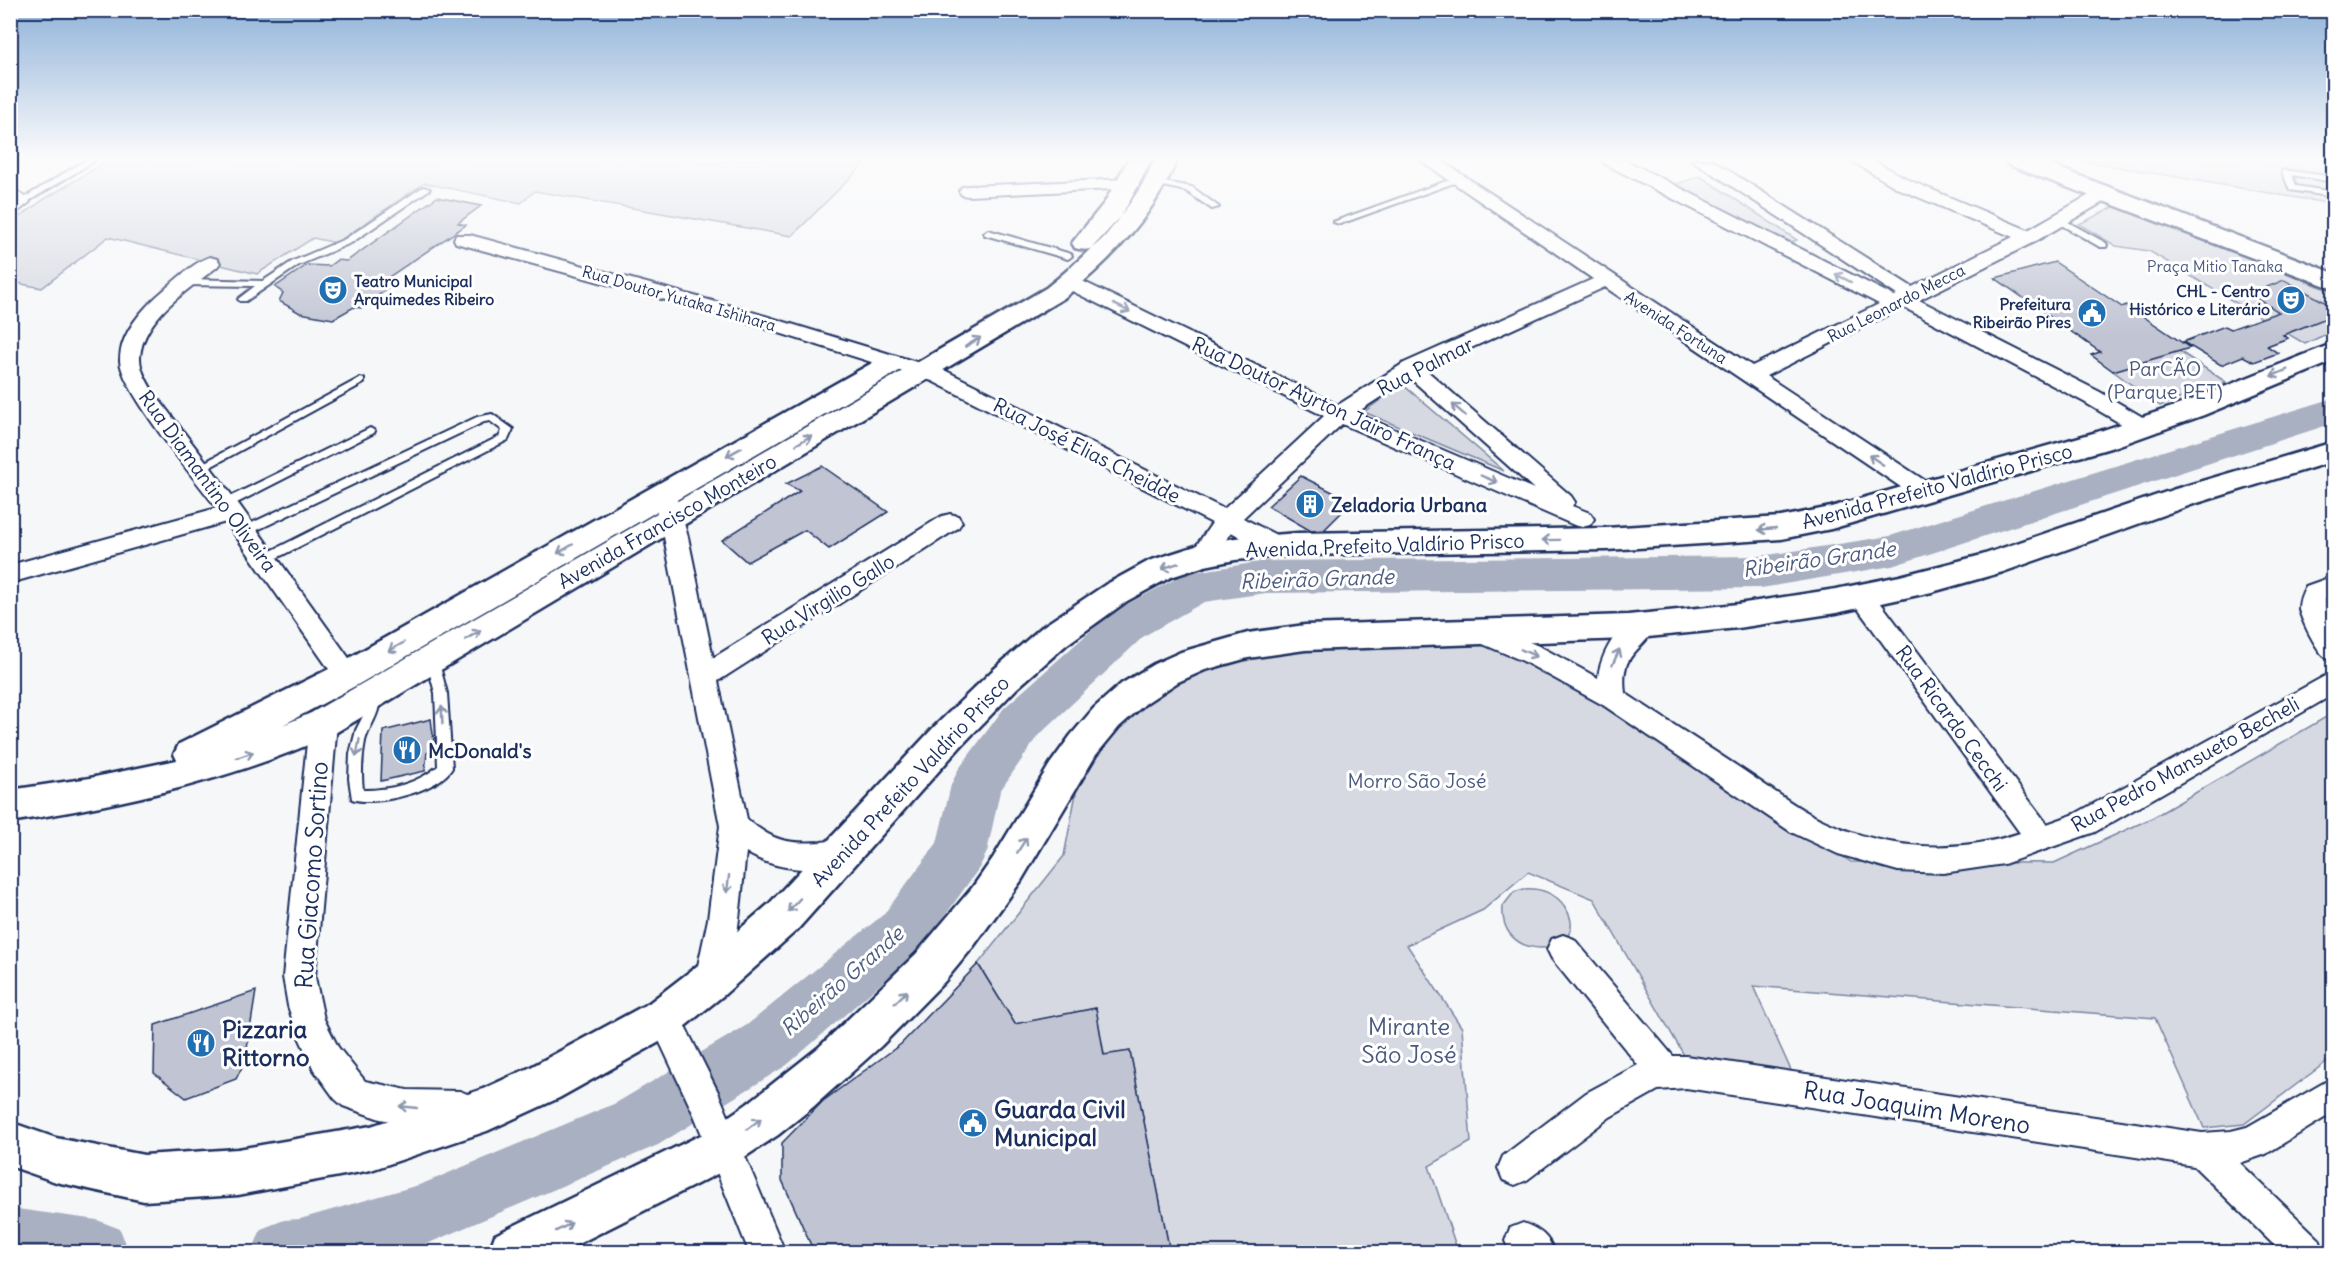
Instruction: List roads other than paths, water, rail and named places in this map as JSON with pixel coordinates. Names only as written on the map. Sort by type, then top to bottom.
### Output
[{"type":"main road","name":"Avenida Francisco Monteiro","points":[[107,790],[222,741],[667,505],[910,367],[1055,293],[1069,269],[1107,251],[1128,226],[1131,219]]},
{"type":"main road","points":[[2167,219],[2334,282]]},
{"type":"main road","name":"Avenida Prefeito Valdírio Prisco","points":[[10,1144],[56,1160],[144,1178],[238,1172],[371,1148],[487,1109],[544,1083],[672,1031],[711,980],[783,916],[948,736],[1004,680],[1054,636],[1116,593],[1160,570],[1202,555],[1265,540],[1606,538],[1781,528],[1832,518],[2143,427],[2334,351]]},
{"type":"main road","points":[[512,1252],[724,1146],[847,1051],[920,978],[987,899],[1033,827],[1058,782],[1094,729],[1125,699],[1164,674],[1212,654],[1258,642],[1475,630],[1643,626],[1707,620],[1862,596],[1965,572],[2185,496],[2334,452]]},
{"type":"main road","name":"Avenida Francisco Monteiro","points":[[10,806],[107,790],[172,776],[240,757],[322,723],[432,659],[667,505]]},
{"type":"street","name":"Avenida Fortuna","points":[[1516,219],[1925,492]]},
{"type":"street","points":[[1728,219],[1789,250],[1904,300],[2092,397],[2143,427]]},
{"type":"street","points":[[1791,219],[1904,300]]},
{"type":"street","points":[[1986,219],[2029,237]]},
{"type":"street","name":"Rua Leonardo Mecca","points":[[1751,375],[2059,220]]},
{"type":"street","points":[[1789,250],[1819,237]]},
{"type":"street","name":"Rua Doutor Yutaka Ishihara","points":[[463,239],[714,307],[910,367]]},
{"type":"street","name":"Rua Diamantino Oliveira","points":[[210,264],[154,310],[136,334],[130,357],[134,376],[145,396],[234,515],[347,675]]},
{"type":"street","name":"Rua Doutor Ayrton Jairo França","points":[[1069,269],[1339,414],[1582,519],[1411,368]]},
{"type":"street","name":"Rua Palmar","points":[[1202,555],[1226,521],[1339,414],[1411,368],[1606,280]]},
{"type":"street","name":"Rua José Elias Cheidde","points":[[910,367],[949,380],[1265,540]]},
{"type":"street","points":[[1265,485],[1265,540]]},
{"type":"street","points":[[667,505],[705,675],[734,826],[723,919],[711,980]]},
{"type":"street","points":[[10,574],[234,515]]},
{"type":"street","name":"Rua Virgilio Gallo","points":[[705,675],[950,522]]},
{"type":"street","points":[[2334,585],[2316,592],[2311,601],[2311,612],[2334,650]]},
{"type":"street","name":"Rua Ricardo Cecchi","points":[[1862,596],[2041,839]]},
{"type":"street","points":[[1612,698],[1611,668],[1620,649],[1643,626]]},
{"type":"street","name":"Rua Pedro Mansueto Becheli","points":[[1475,630],[1532,654],[1612,698],[1801,823],[1848,845],[1898,858],[1943,860],[2004,851],[2085,823],[2334,681]]},
{"type":"street","name":"Rua Giacomo Sortino","points":[[322,723],[299,977],[303,1006],[313,1033],[331,1068],[353,1094],[404,1107],[487,1109]]},
{"type":"street","points":[[734,826],[761,847],[786,854],[810,856],[843,853]]},
{"type":"street","points":[[1563,949],[1665,1072]]},
{"type":"street","points":[[672,1031],[724,1146],[766,1252]]},
{"type":"street","name":"Rua Joaquim Moreno","points":[[1515,1168],[1598,1105],[1651,1076],[1665,1072],[1698,1074],[2202,1150],[2230,1148],[2254,1142],[2334,1093]]},
{"type":"street","points":[[2202,1150],[2306,1252]]},
{"type":"lane","points":[[243,299],[296,263],[348,241],[381,219]]},
{"type":"lane","points":[[1337,222],[1346,219]]},
{"type":"lane","points":[[2059,220],[2103,245]]},
{"type":"lane","points":[[988,233],[1069,269]]},
{"type":"lane","points":[[186,282],[265,284]]},
{"type":"lane","points":[[199,468],[360,381]]},
{"type":"lane","points":[[234,515],[481,418],[492,417],[508,429],[504,438],[265,559]]},
{"type":"lane","points":[[234,515],[370,431]]},
{"type":"lane","points":[[373,694],[373,713],[362,729],[357,753],[355,783],[357,795],[371,796],[433,780],[445,768],[441,693],[432,659]]},
{"type":"waterway","name":"Ribeirão Grande","points":[[284,1252],[300,1251],[422,1215],[637,1124],[767,1045],[903,931],[961,852],[976,785],[1021,722],[1128,624],[1194,588],[1266,577],[1761,572],[1892,551],[2334,410]]},
{"type":"waterway","name":"Ribeirão Grande","points":[[10,1240],[97,1252]]},
{"type":"place","name":"Teatro Municipal Arquimedes Ribeiro","points":[[333,290]]},
{"type":"place","name":"CHL - Centro Histórico e Literário","points":[[2291,300]]},
{"type":"place","name":"Prefeitura Ribeirão Pires","points":[[2092,313]]},
{"type":"place","name":"Zeladoria Urbana","points":[[1310,504]]},
{"type":"place","name":"McDonald's","points":[[407,750]]},
{"type":"place","name":"Pizzaria Rittorno","points":[[201,1043]]},
{"type":"place","name":"Guarda Civil Municipal","points":[[973,1123]]},
{"type":"park label","name":"Praça Mitio Tanaka","points":[[2215,266]]},
{"type":"park label","name":"ParCÃO (Parque PET)","points":[[2165,380]]},
{"type":"park label","name":"Morro São José","points":[[1417,780]]},
{"type":"park label","name":"Mirante São José","points":[[1409,1040]]}]
